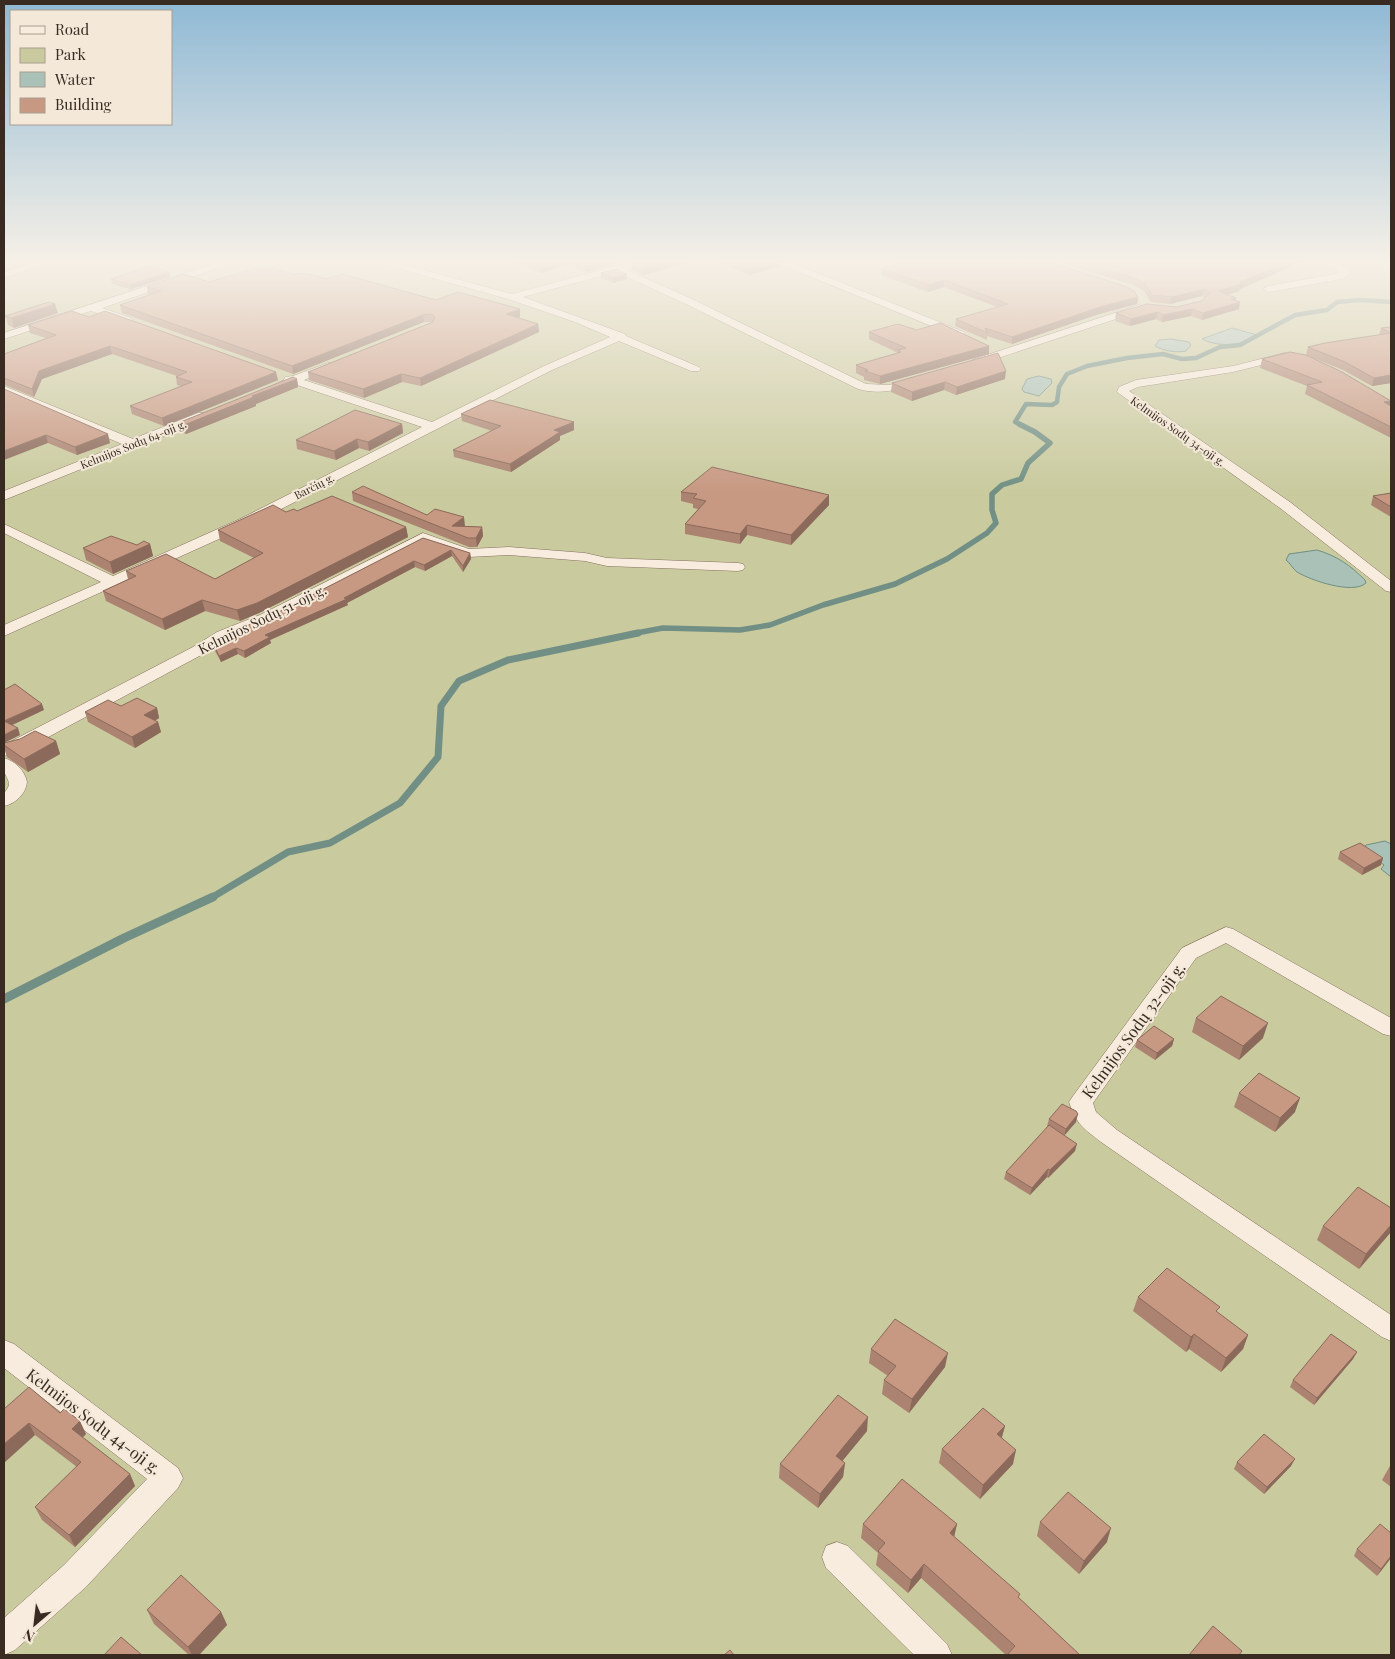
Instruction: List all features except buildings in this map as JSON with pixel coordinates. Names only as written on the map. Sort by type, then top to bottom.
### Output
[{"type":"street","name":"Barčių g.","points":[[4,631],[245,522],[548,368],[618,337]]},
{"type":"street","points":[[624,337],[695,369]]},
{"type":"street","points":[[762,337],[862,387],[886,390],[923,379]]},
{"type":"street","points":[[967,337],[971,339]]},
{"type":"street","points":[[968,365],[1050,337]]},
{"type":"street","points":[[988,346],[1004,354]]},
{"type":"street","name":"Kelmijos Sodų 34-oji g.","points":[[1301,358],[1288,356],[1233,369],[1136,384],[1127,386],[1123,389],[1123,392],[1285,505],[1391,588]]},
{"type":"street","points":[[267,391],[348,359]]},
{"type":"street","points":[[275,374],[431,426]]},
{"type":"street","points":[[4,390],[133,444]]},
{"type":"street","name":"Kelmijos Sodų 64-oji g.","points":[[4,496],[213,412]]},
{"type":"street","points":[[309,489],[327,496]]},
{"type":"street","points":[[4,528],[111,581]]},
{"type":"street","points":[[406,530],[468,553],[509,551],[585,557],[607,562],[738,567]]},
{"type":"street","name":"Kelmijos Sodų 51-oji g.","points":[[4,752],[27,742],[223,635],[265,618],[423,537]]},
{"type":"street","points":[[4,763],[18,776],[19,783],[14,792],[4,801]]},
{"type":"street","name":"Kelmijos Sodų 32-oji g.","points":[[1391,1028],[1226,934],[1189,953],[1081,1102],[1086,1117],[1109,1136],[1391,1329]]},
{"type":"street","name":"Kelmijos Sodų 44-oji g.","points":[[4,1352],[168,1478],[74,1576],[4,1639]]},
{"type":"street","points":[[837,1558],[936,1655]]},
{"type":"green space","points":[[4,337],[1391,337],[1391,1655],[4,1655]]},
{"type":"water","points":[[1254,337],[1238,344],[1215,343],[1202,339]]},
{"type":"water","points":[[1171,339],[1189,342],[1191,345],[1186,351],[1178,352],[1155,346],[1159,340]]},
{"type":"water","points":[[1039,376],[1051,379],[1052,383],[1039,396],[1024,392],[1022,389],[1027,379]]},
{"type":"water","points":[[1317,550],[1331,555],[1348,565],[1366,583],[1360,586],[1342,587],[1321,582],[1297,572],[1286,560],[1289,554]]},
{"type":"water","points":[[1385,841],[1391,844],[1391,877],[1381,869],[1384,865],[1363,848],[1366,845]]},
{"type":"waterway","points":[[1022,425],[1015,422],[1026,404],[1052,405],[1057,402],[1059,387],[1067,374],[1087,366],[1127,358],[1163,354],[1182,359],[1196,358],[1220,347],[1240,345],[1254,337]]},
{"type":"waterway","points":[[631,634],[663,628],[740,630],[770,625],[823,605],[895,584],[947,559],[987,533],[996,523],[992,510],[992,494],[1002,485],[1021,479],[1028,463],[1050,443],[1035,432],[1019,424]]},
{"type":"waterway","points":[[212,898],[288,852],[330,843],[400,803],[438,757],[441,706],[459,681],[508,660],[638,633]]},
{"type":"waterway","points":[[4,999],[124,938],[212,898]]}]
